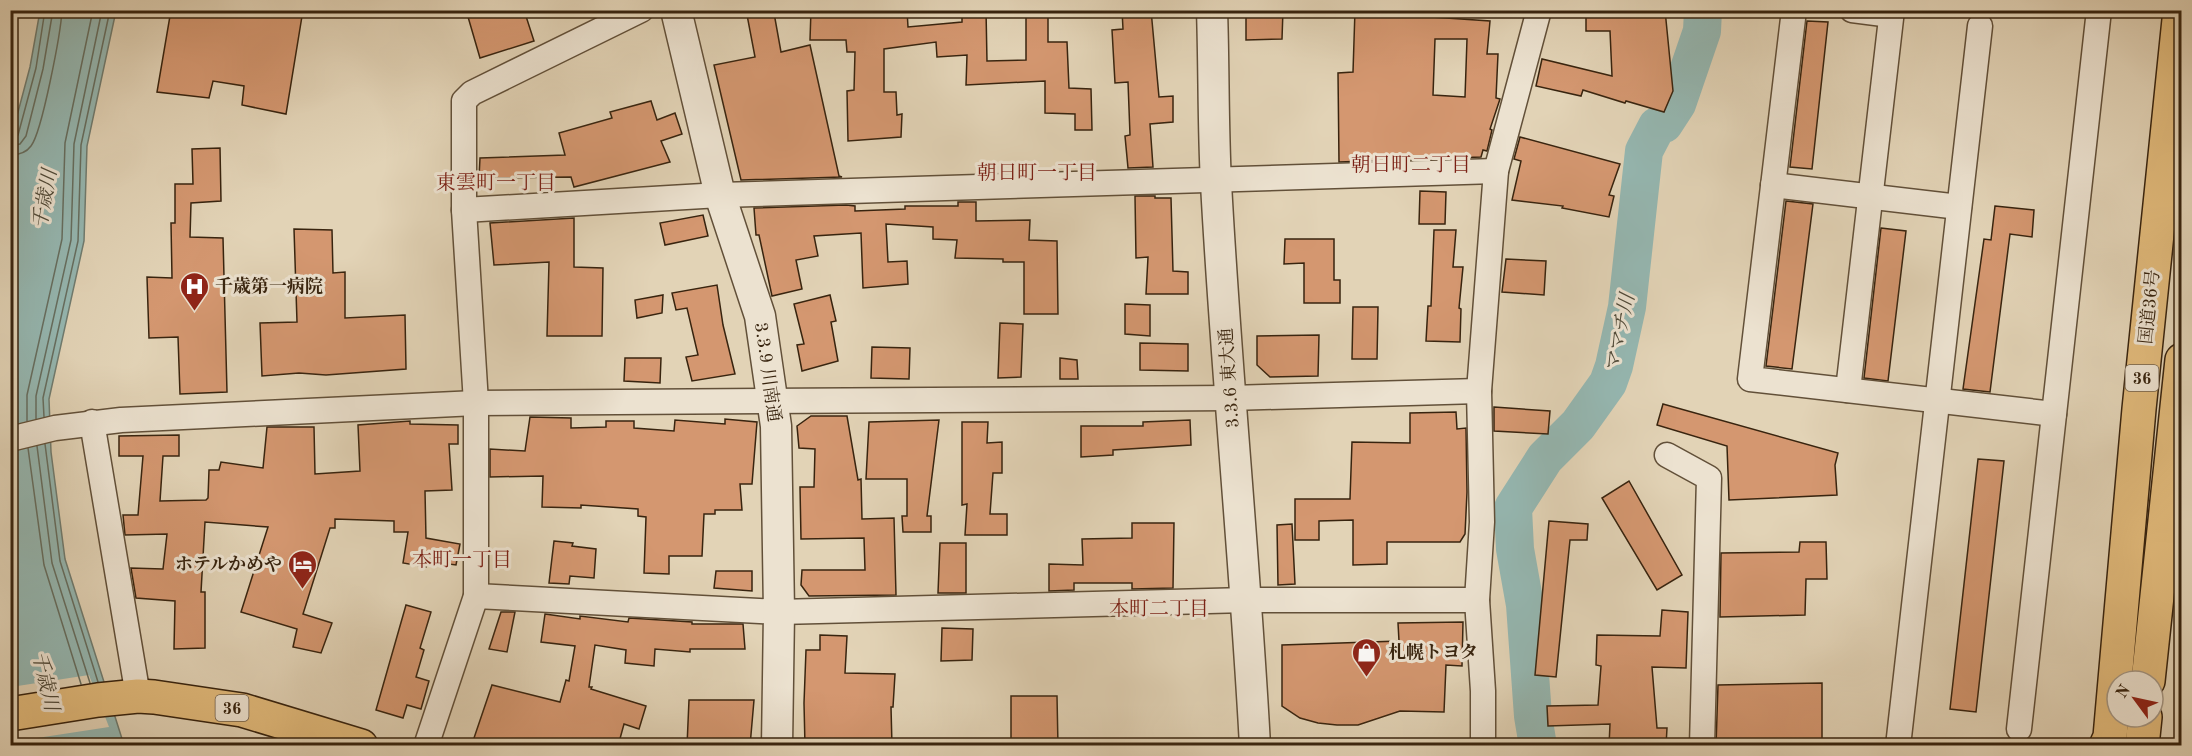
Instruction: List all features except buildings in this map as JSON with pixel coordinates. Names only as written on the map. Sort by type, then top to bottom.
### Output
[{"type":"highway","name":"国道36号","points":[[2106,746],[2110,737],[2140,397],[2180,10]]},
{"type":"highway","name":"36","points":[[2149,669],[2181,360]]},
{"type":"highway","name":"36","points":[[10,714],[138,696],[242,710],[361,746]]},
{"type":"highway","points":[[2142,746],[2144,729]]},
{"type":"street","points":[[426,746],[476,596],[476,403],[464,210],[464,101],[472,93],[641,10]]},
{"type":"street","name":"3.3.9 川南通","points":[[676,10],[720,195],[760,316],[774,400],[779,612],[777,746]]},
{"type":"street","name":"3.3.6 東大通","points":[[1212,10],[1216,181],[1230,398],[1247,600],[1255,746]]},
{"type":"street","points":[[1483,746],[1483,691],[1476,600],[1482,522],[1479,391],[1496,171],[1539,10]]},
{"type":"street","points":[[1794,10],[1750,379],[2054,414]]},
{"type":"street","points":[[1848,390],[1891,13],[1852,10]]},
{"type":"street","points":[[2019,729],[2099,10]]},
{"type":"street","points":[[1898,746],[1980,26]]},
{"type":"street","points":[[464,210],[720,195],[1496,171]]},
{"type":"street","points":[[1773,185],[1959,207]]},
{"type":"street","points":[[10,439],[92,422],[476,403],[1230,398],[1479,391]]},
{"type":"street","points":[[92,422],[138,696]]},
{"type":"street","points":[[1667,455],[1709,478],[1702,746]]},
{"type":"street","points":[[476,596],[779,612],[1247,600],[1476,600]]},
{"type":"water","name":"千歳川","points":[[40,11],[116,11],[87,146],[84,241],[49,399],[51,452],[65,559],[124,745],[12,746],[11,742],[10,142],[30,67]]},
{"type":"pier","points":[[89,675],[109,727],[11,742],[11,687]]},
{"type":"waterway","name":"ママチ川","points":[[1538,746],[1533,716],[1525,605],[1515,549],[1513,508],[1545,458],[1578,425],[1608,383],[1627,307],[1644,151],[1657,126],[1664,124],[1677,104],[1702,31],[1703,10]]},
{"type":"waterway","points":[[2181,746],[2177,739],[2182,704]]},
{"type":"place","name":"千歳第一病院","points":[[194,312]]},
{"type":"place","name":"ホテルかめや","points":[[303,590]]},
{"type":"place","name":"札幌トヨタ","points":[[1367,678]]},
{"type":"district","name":"朝日町二丁目","points":[[1411,164]]},
{"type":"district","name":"朝日町一丁目","points":[[1037,172]]},
{"type":"district","name":"東雲町一丁目","points":[[496,182]]},
{"type":"district","name":"本町一丁目","points":[[462,559]]},
{"type":"district","name":"本町二丁目","points":[[1159,608]]}]
